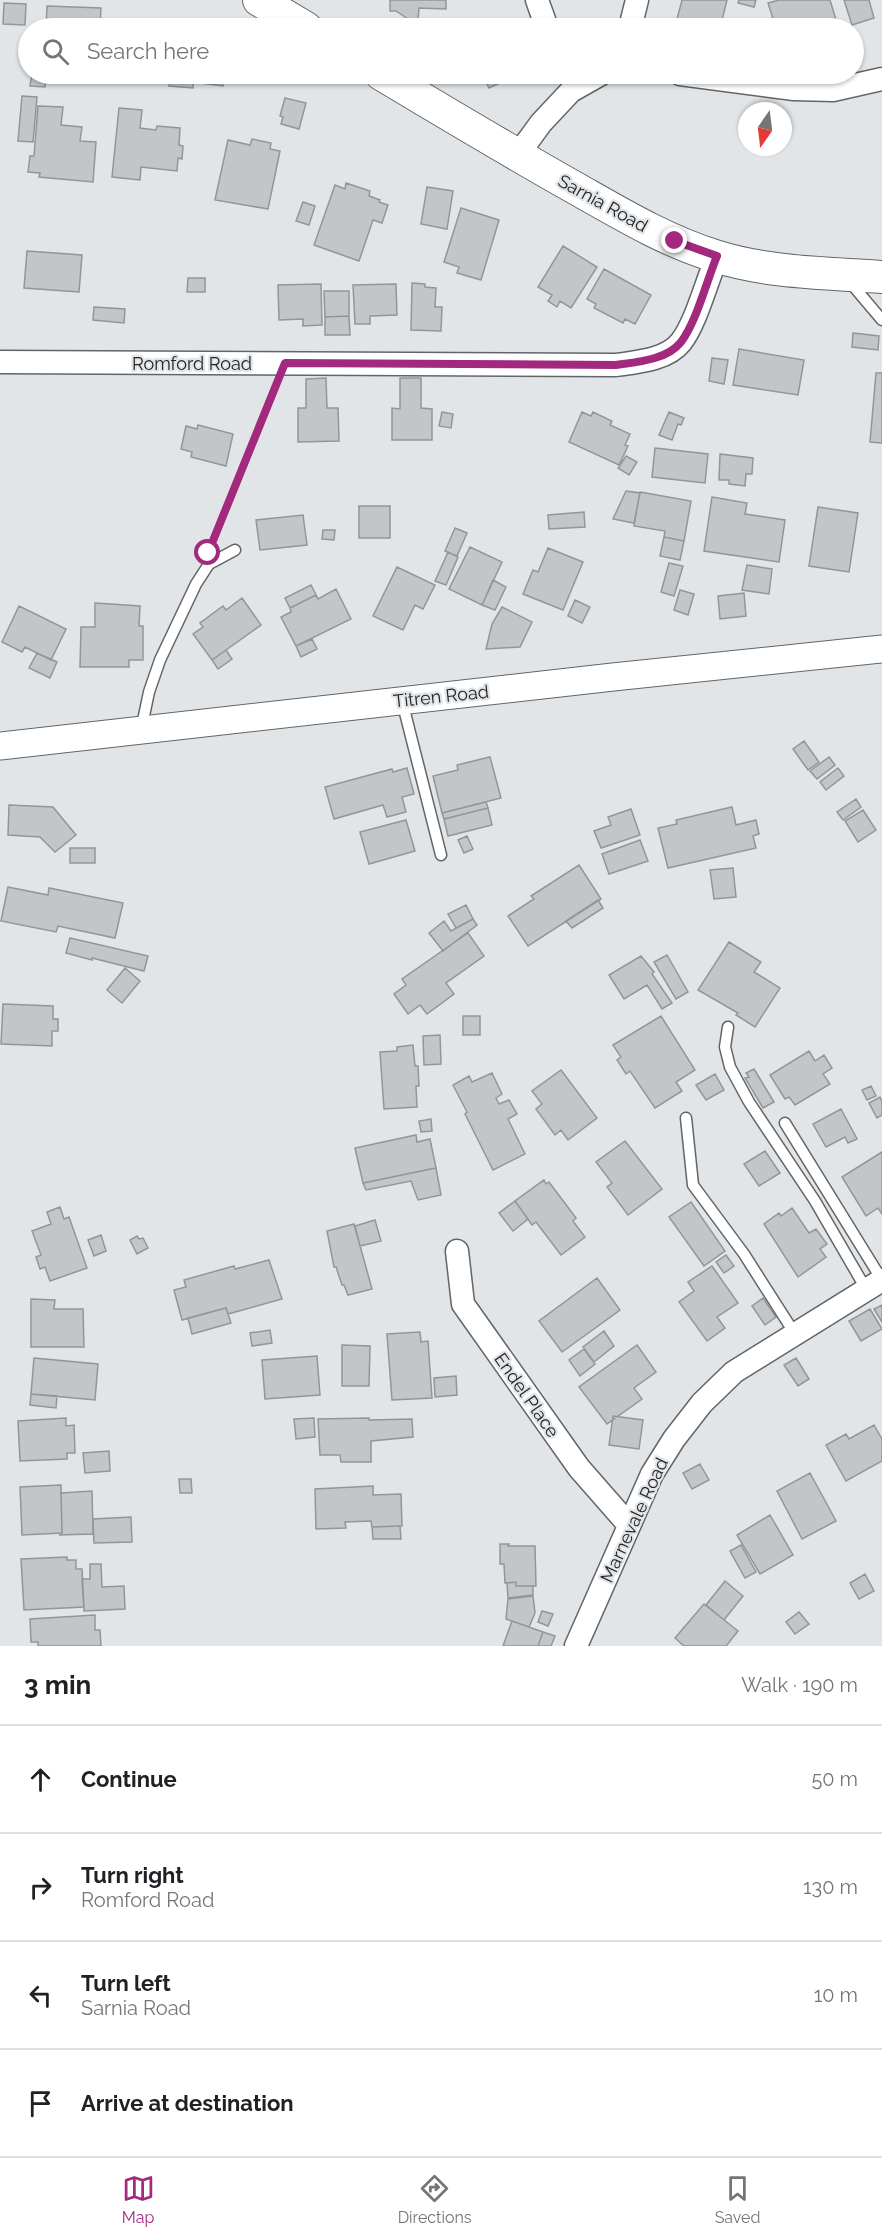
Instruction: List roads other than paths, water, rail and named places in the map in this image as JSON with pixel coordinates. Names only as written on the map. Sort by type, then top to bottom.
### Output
[{"type":"main road","points":[[259,0],[289,18]]},
{"type":"main road","name":"Sarnia Road","points":[[398,84],[518,156],[630,219],[675,241],[717,256],[767,267],[882,278]]},
{"type":"street","points":[[537,0],[543,18]]},
{"type":"street","points":[[632,18],[637,0]]},
{"type":"street","points":[[864,83],[882,79]]},
{"type":"street","points":[[518,156],[566,84]]},
{"type":"street","points":[[756,84],[794,89],[833,90],[860,84]]},
{"type":"street","name":"Romford Road","points":[[0,362],[616,365],[665,354],[680,343],[691,322],[717,256]]},
{"type":"street","name":"Titren Road","points":[[0,746],[402,700],[882,650]]},
{"type":"street","name":"Endel Place","points":[[457,1251],[463,1304],[579,1468],[628,1524]]},
{"type":"street","name":"Marnevale Road","points":[[576,1646],[652,1474],[674,1438],[702,1403],[734,1372],[877,1283]]},
{"type":"lane","points":[[844,274],[882,320]]},
{"type":"lane","points":[[141,731],[149,692],[160,660],[201,573],[209,564],[235,550]]},
{"type":"lane","points":[[402,700],[441,855]]},
{"type":"lane","points":[[728,1027],[725,1047],[730,1067],[749,1102],[815,1201],[877,1283]]},
{"type":"lane","points":[[686,1118],[693,1185],[744,1254],[795,1334]]},
{"type":"lane","points":[[785,1123],[877,1283]]}]
